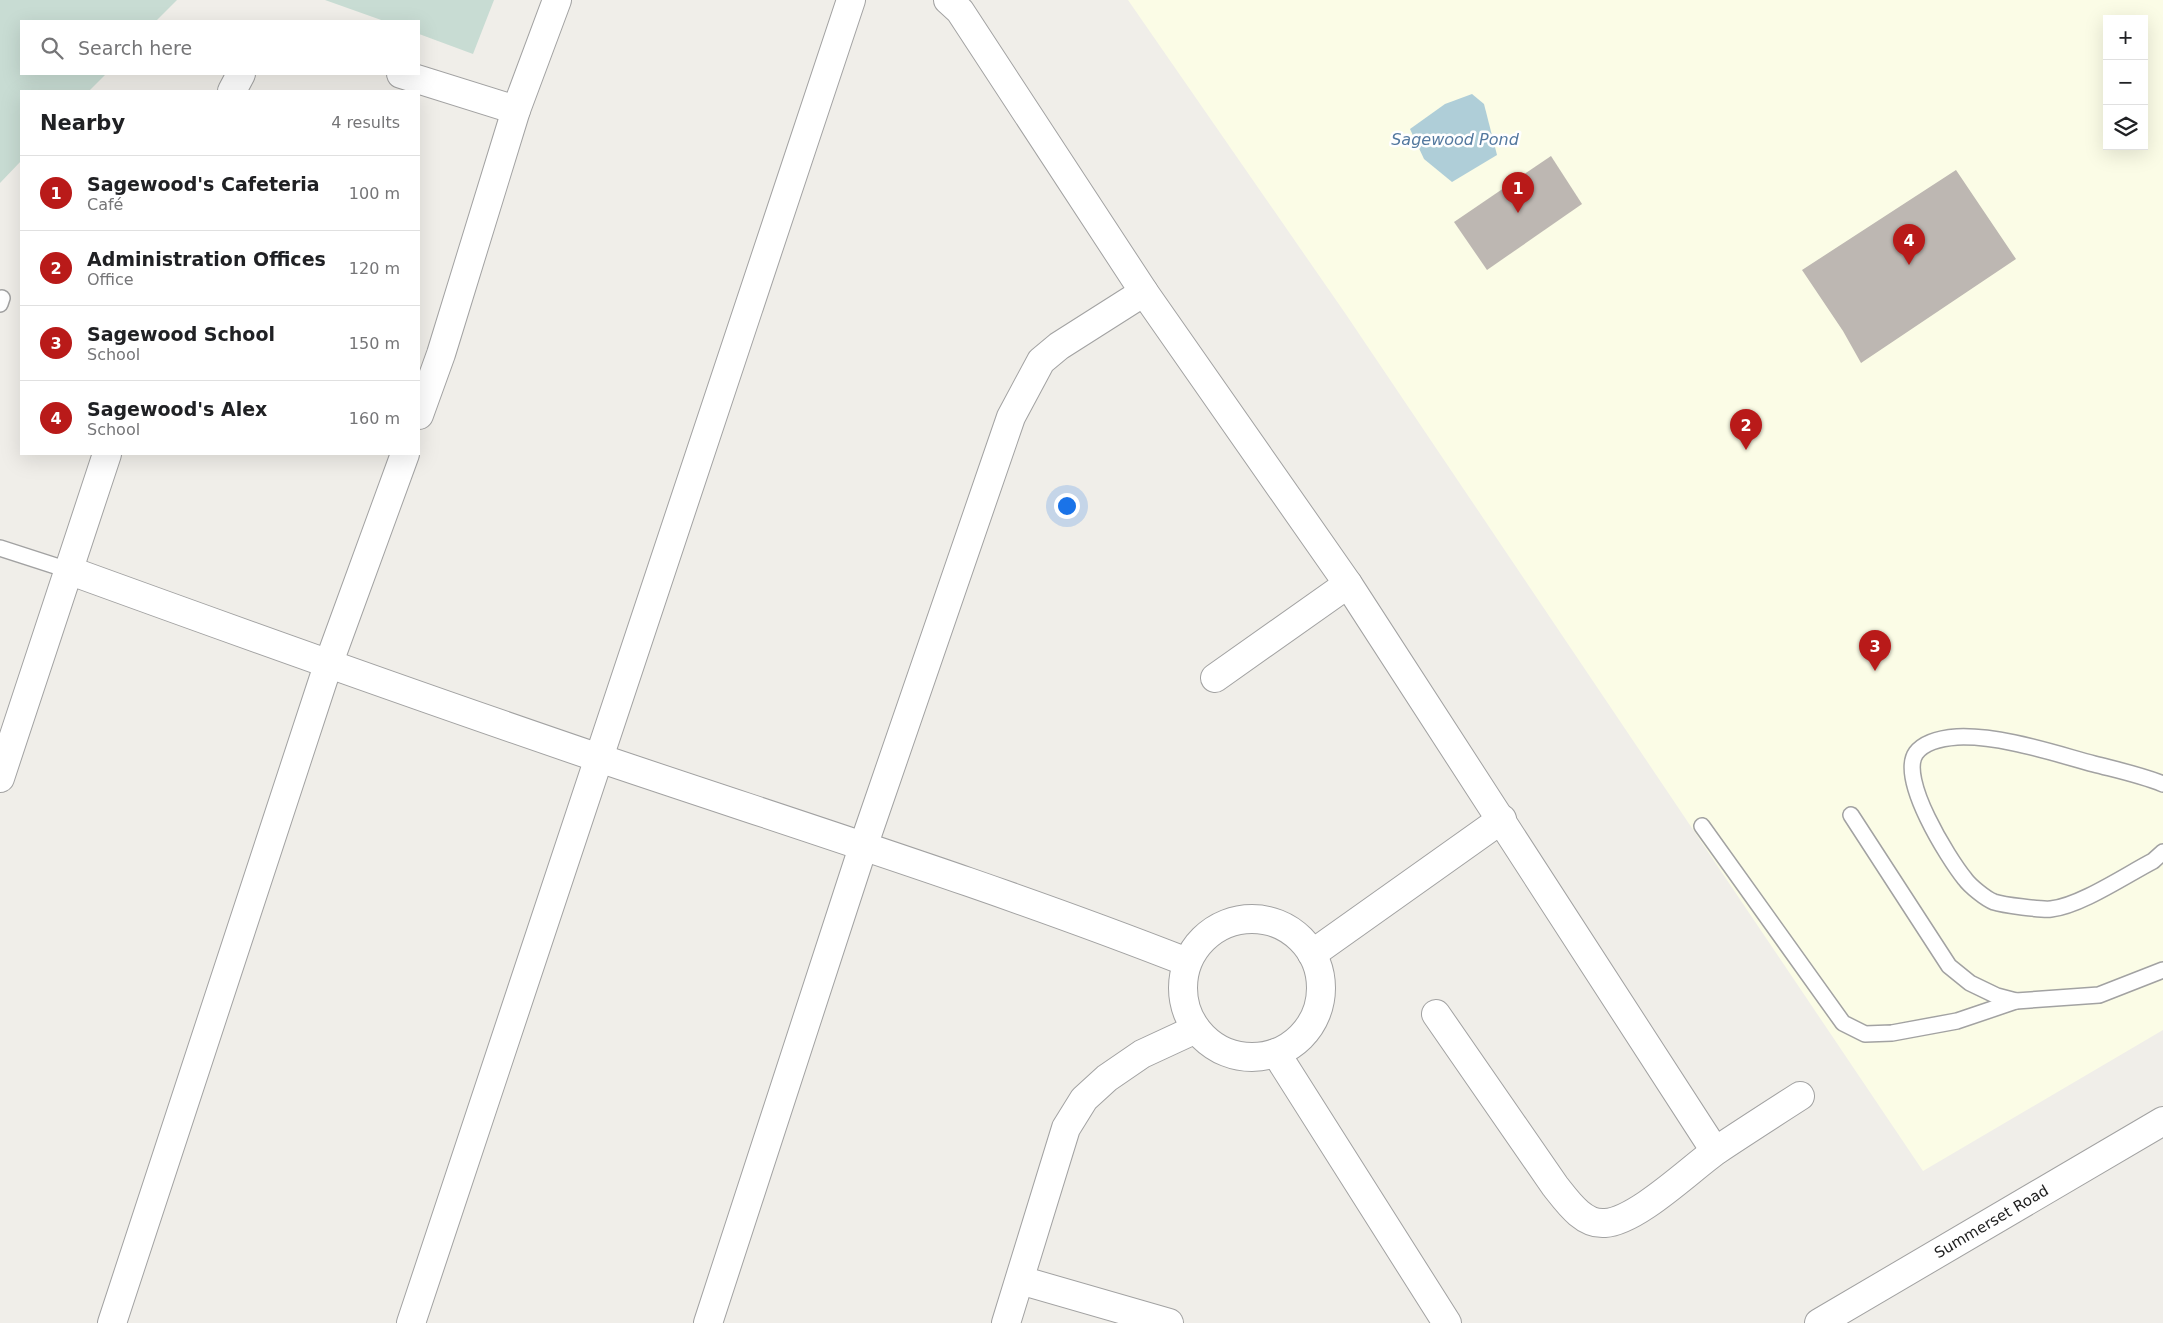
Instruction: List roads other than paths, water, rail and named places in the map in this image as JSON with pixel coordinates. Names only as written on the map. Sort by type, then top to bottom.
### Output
[{"type":"street","points":[[420,412],[441,354],[516,110],[557,0]]},
{"type":"street","points":[[411,1323],[851,0]]},
{"type":"street","points":[[948,0],[960,11],[1144,292],[1348,584],[1502,819],[1715,1151]]},
{"type":"street","points":[[233,90],[240,75]]},
{"type":"street","points":[[404,75],[516,110]]},
{"type":"street","points":[[708,1323],[864,844],[1011,417],[1041,361],[1059,346],[1144,292]]},
{"type":"street","points":[[0,778],[107,455]]},
{"type":"street","points":[[112,1323],[328,664],[404,455]]},
{"type":"street","points":[[68,570],[328,664],[598,757],[864,844],[1097,927],[1187,962]]},
{"type":"street","points":[[1215,678],[1348,584]]},
{"type":"street","points":[[1312,954],[1502,819]]},
{"type":"street","points":[[1257,918],[1285,928],[1298,936],[1312,954],[1319,972],[1320,992],[1316,1012],[1307,1030],[1293,1043],[1276,1053],[1254,1057],[1232,1054],[1212,1044],[1196,1029],[1186,1008],[1182,985],[1187,962],[1198,944],[1215,929],[1236,920],[1257,918]]},
{"type":"street","points":[[1436,1014],[1555,1186],[1570,1205],[1588,1220],[1605,1223],[1623,1218],[1656,1197],[1715,1151],[1800,1096]]},
{"type":"street","points":[[1006,1323],[1066,1128],[1084,1099],[1107,1078],[1142,1054],[1196,1029]]},
{"type":"street","points":[[1276,1053],[1447,1323]]},
{"type":"street","name":"Summerset Road","points":[[1819,1323],[2163,1121]]},
{"type":"street","points":[[1020,1280],[1169,1323]]},
{"type":"lane","points":[[0,548],[68,570]]},
{"type":"lane","points":[[2163,784],[2022,744],[1958,737],[1937,739],[1921,748],[1915,755],[1912,763],[1912,776],[1925,813],[1948,854],[1966,881],[1994,902],[2050,909],[2074,903],[2153,861],[2163,852]]},
{"type":"lane","points":[[1850,815],[1949,966],[1970,983],[1996,996],[2016,1001]]},
{"type":"lane","points":[[1702,826],[1843,1023],[1865,1034],[1892,1033],[1957,1021],[2016,1001],[2099,995],[2163,970]]},
{"type":"water","name":"Sagewood Pond","points":[[1472,94],[1484,104],[1497,155],[1452,182],[1424,159],[1410,129],[1445,104]]},
{"type":"place","name":"Sagewood's Cafeteria","points":[[1518,213]]},
{"type":"place","name":"Sagewood's Alex","points":[[1909,265]]},
{"type":"place","name":"Administration Offices","points":[[1746,450]]},
{"type":"place","name":"Sagewood School","points":[[1875,671]]}]
